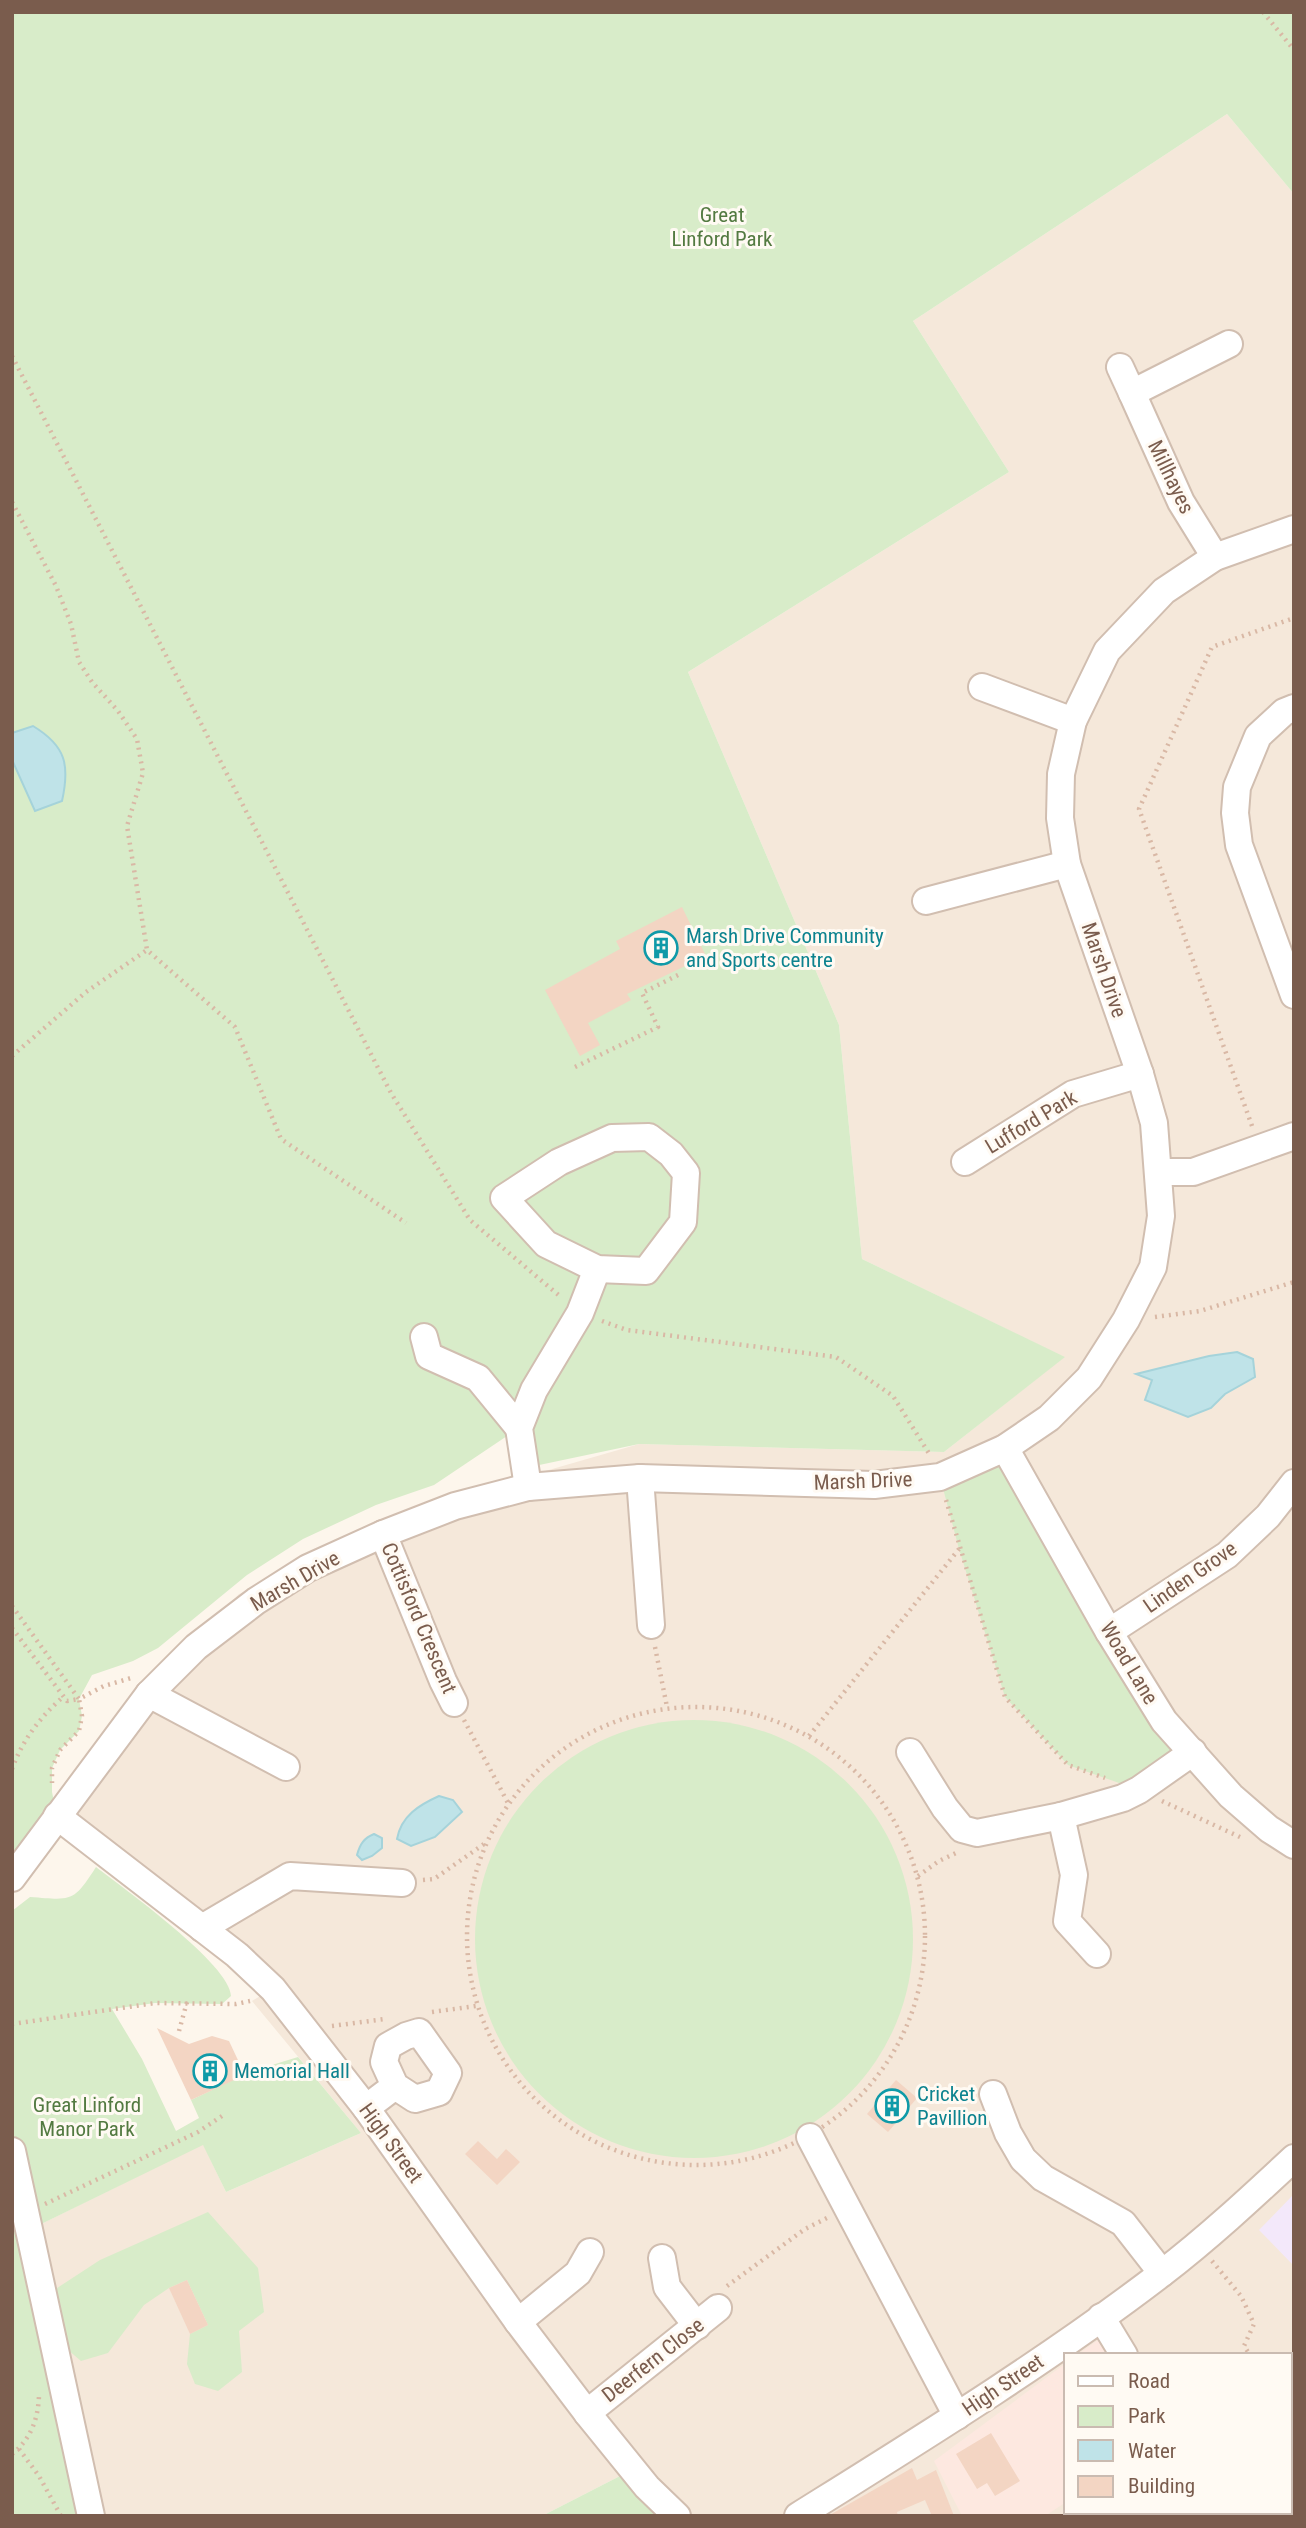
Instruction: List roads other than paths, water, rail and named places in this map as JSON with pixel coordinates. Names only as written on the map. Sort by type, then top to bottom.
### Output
[{"type":"street","points":[[1132,393],[1229,344]]},
{"type":"street","name":"Millhayes","points":[[1120,368],[1181,502],[1215,557]]},
{"type":"street","name":"Marsh Drive","points":[[12,1878],[156,1688],[196,1647],[257,1601],[308,1568],[383,1534],[455,1506],[528,1487],[640,1478],[874,1485],[940,1477],[1005,1448],[1049,1418],[1089,1378],[1126,1320],[1153,1267],[1161,1216],[1160,1172],[1154,1124],[1140,1074],[1067,864],[1060,818],[1061,774],[1073,721],[1107,651],[1164,592],[1215,557],[1294,529]]},
{"type":"street","points":[[982,687],[1073,721]]},
{"type":"street","points":[[1294,708],[1284,712],[1258,736],[1237,787],[1235,813],[1240,845],[1294,995]]},
{"type":"street","points":[[926,901],[1067,864]]},
{"type":"street","name":"Lufford Park","points":[[965,1163],[1073,1094],[1140,1074]]},
{"type":"street","points":[[1160,1172],[1193,1172],[1294,1136]]},
{"type":"street","points":[[649,1137],[671,1154],[686,1172],[683,1222],[646,1271],[597,1269],[547,1244],[504,1198],[559,1162],[612,1138],[649,1137]]},
{"type":"street","points":[[528,1487],[519,1428],[534,1390],[580,1313],[597,1269]]},
{"type":"street","points":[[425,1336],[429,1356],[478,1378],[519,1428]]},
{"type":"street","name":"Woad Lane","points":[[1005,1448],[1109,1632],[1164,1721],[1231,1796],[1269,1829],[1294,1846]]},
{"type":"street","points":[[640,1478],[651,1625]]},
{"type":"street","name":"Linden Grove","points":[[1109,1632],[1227,1555],[1268,1516],[1294,1483]]},
{"type":"street","name":"Cottisford Crescent","points":[[383,1534],[454,1703]]},
{"type":"street","points":[[156,1688],[286,1767]]},
{"type":"street","points":[[910,1752],[945,1808],[962,1829],[976,1833],[1061,1816],[1123,1798],[1139,1790],[1193,1752]]},
{"type":"street","name":"High Street","points":[[57,1816],[237,1955],[273,1989],[366,2108],[518,2322],[587,2413],[647,2487],[677,2516]]},
{"type":"street","points":[[1061,1816],[1074,1875],[1068,1921],[1097,1954]]},
{"type":"street","points":[[202,1928],[290,1876],[402,1883]]},
{"type":"street","points":[[366,2108],[395,2086]]},
{"type":"street","points":[[993,2094],[1007,2133],[1023,2159],[1043,2178],[1124,2222],[1162,2273]]},
{"type":"street","points":[[810,2137],[957,2416]]},
{"type":"street","points":[[12,2151],[91,2516]]},
{"type":"street","name":"High Street","points":[[798,2516],[957,2416],[1162,2273],[1234,2214],[1294,2158]]},
{"type":"street","points":[[518,2322],[578,2273],[590,2252]]},
{"type":"street","points":[[662,2258],[667,2287],[697,2326]]},
{"type":"street","name":"Deerfern Close","points":[[587,2413],[719,2308]]},
{"type":"street","points":[[1101,2317],[1123,2353]]},
{"type":"water","points":[[33,726],[53,741],[65,767],[62,801],[35,811],[13,762],[12,733]]},
{"type":"water","points":[[1237,1352],[1253,1359],[1255,1377],[1225,1394],[1211,1408],[1188,1417],[1145,1400],[1152,1380],[1136,1374]]},
{"type":"water","points":[[439,1796],[453,1800],[462,1812],[435,1837],[411,1846],[397,1839],[402,1824],[412,1812]]},
{"type":"water","points":[[374,1834],[382,1838],[382,1848],[362,1860],[357,1855],[360,1848],[365,1840]]},
{"type":"place","name":"Marsh Drive Community and Sports centre","points":[[661,948]]},
{"type":"place","name":"Memorial Hall","points":[[210,2071]]},
{"type":"place","name":"Cricket Pavillion","points":[[892,2106]]},
{"type":"park label","name":"Great Linford Park","points":[[722,227]]},
{"type":"park label","name":"Great Linford Manor Park","points":[[87,2117]]}]
